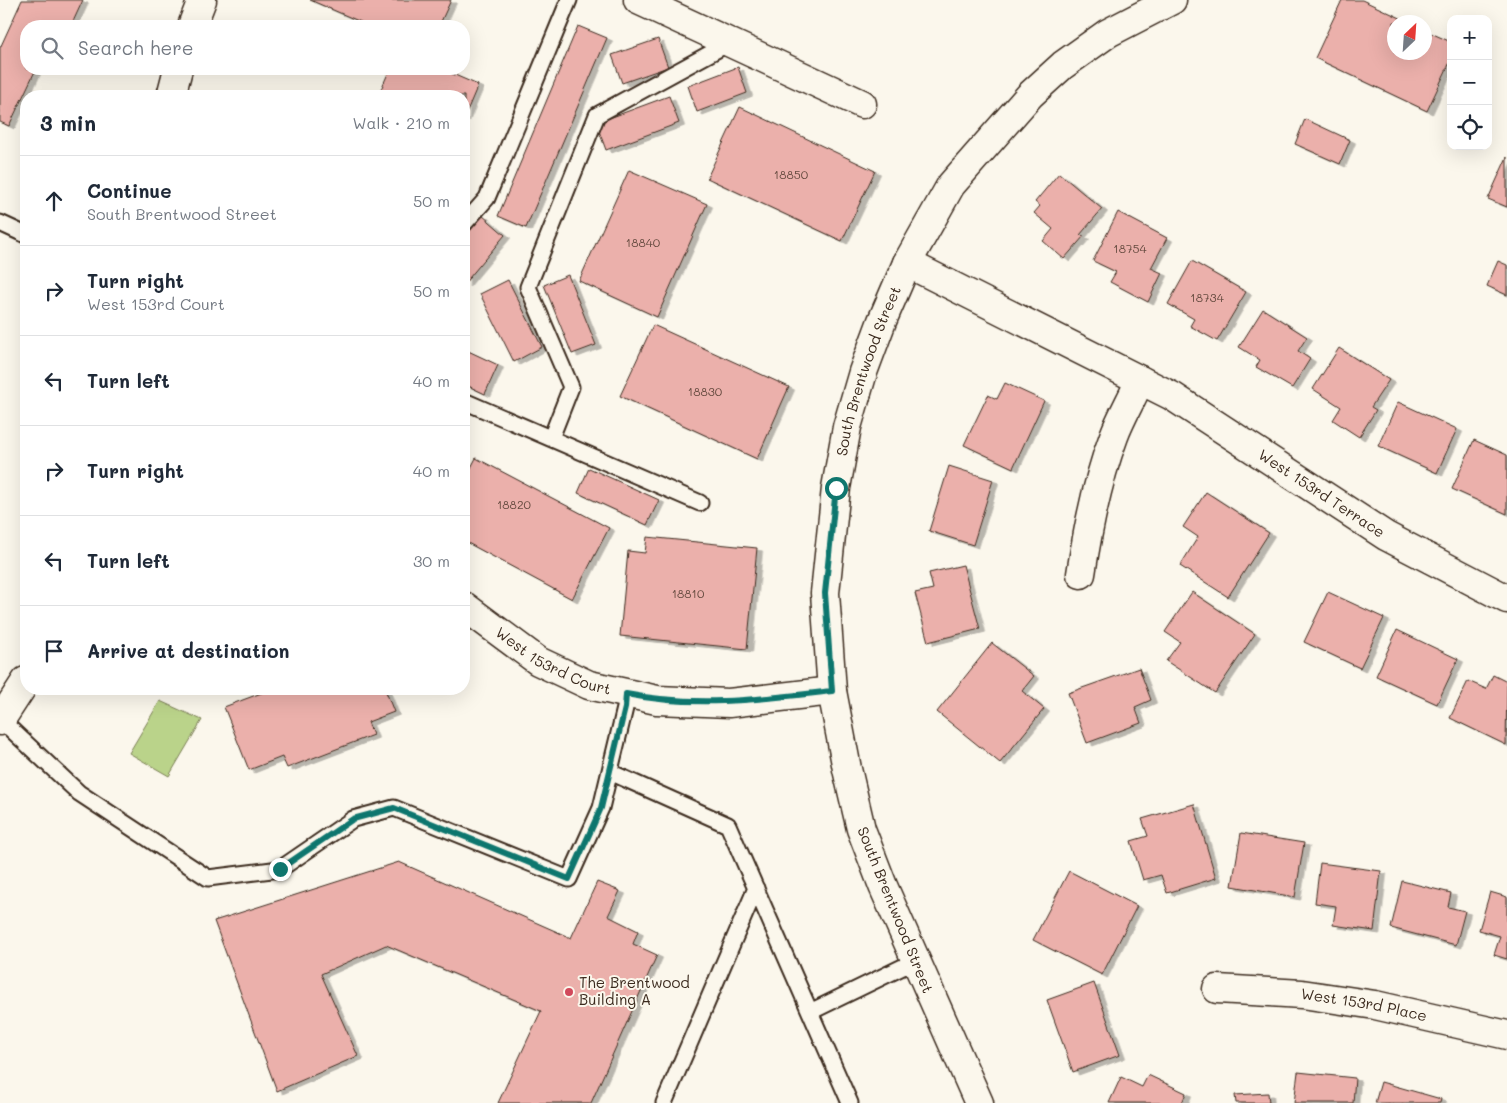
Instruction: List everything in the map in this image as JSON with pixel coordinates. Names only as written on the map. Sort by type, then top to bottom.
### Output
[{"type":"street","points":[[194,20],[202,0]]},
{"type":"street","points":[[638,0],[862,104]]},
{"type":"street","name":"South Brentwood Street","points":[[979,1103],[915,961],[861,829],[832,691],[825,593],[836,488],[847,426],[863,372],[907,263],[952,185],[1030,96],[1063,65],[1108,33],[1172,0]]},
{"type":"street","points":[[173,90],[176,75]]},
{"type":"street","name":"West 153rd Terrace","points":[[907,263],[1172,396],[1386,536],[1507,599]]},
{"type":"street","points":[[1081,574],[1087,530],[1098,482],[1114,434],[1140,380]]},
{"type":"street","name":"West 153rd Court","points":[[470,611],[538,662],[588,685],[626,694],[657,700],[728,703],[832,691]]},
{"type":"street","points":[[0,720],[20,690]]},
{"type":"street","name":"West 153rd Place","points":[[1217,989],[1302,994],[1375,1005],[1507,1035]]},
{"type":"lane","points":[[470,217],[487,198],[569,0]]},
{"type":"lane","points":[[552,438],[571,387],[528,287],[597,116],[731,42]]},
{"type":"lane","points":[[0,223],[20,232]]},
{"type":"lane","points":[[470,404],[700,503]]},
{"type":"lane","points":[[0,720],[79,793],[208,878],[280,869],[353,819],[394,808],[569,879],[601,808],[625,708],[626,694]]},
{"type":"lane","points":[[610,772],[728,825],[848,1102]]},
{"type":"lane","points":[[664,1103],[756,888]]},
{"type":"lane","points":[[810,1012],[915,961]]},
{"type":"green space","points":[[160,701],[202,720],[169,776],[129,753]]},
{"type":"building","points":[[22,0],[83,0],[74,20],[20,20],[20,75],[33,75],[26,90],[20,90],[20,103],[9,126],[0,122],[0,48]]},
{"type":"building","points":[[310,0],[451,0],[442,20],[356,20]]},
{"type":"building","points":[[1342,0],[1362,0],[1394,15],[1387,15],[1387,60],[1432,60],[1432,34],[1447,40],[1447,68],[1427,111],[1315,58]]},
{"type":"building","points":[[578,26],[607,38],[526,228],[498,216]]},
{"type":"building","points":[[658,39],[668,67],[622,83],[612,55]]},
{"type":"building","points":[[738,67],[747,93],[697,112],[688,86]]},
{"type":"building","points":[[387,75],[455,75],[478,85],[470,104],[470,90],[381,90]]},
{"type":"building","points":[[669,96],[679,123],[606,150],[596,123]]},
{"type":"building","points":[[740,107],[875,171],[842,241],[707,178]]},
{"type":"building","points":[[1305,119],[1350,140],[1340,164],[1295,144]]},
{"type":"building","points":[[1507,157],[1507,207],[1488,199]]},
{"type":"building","points":[[629,170],[707,204],[657,317],[579,281]]},
{"type":"building","points":[[1059,173],[1102,209],[1080,235],[1084,236],[1064,259],[1043,241],[1053,229],[1034,213],[1040,206],[1035,202]]},
{"type":"building","points":[[1118,212],[1167,238],[1151,268],[1162,273],[1148,302],[1110,282],[1116,272],[1093,261]]},
{"type":"building","points":[[482,215],[505,235],[470,277],[470,230]]},
{"type":"building","points":[[1192,261],[1246,292],[1217,341],[1190,326],[1194,319],[1168,304]]},
{"type":"building","points":[[1498,261],[1507,265],[1507,295],[1487,286]]},
{"type":"building","points":[[568,275],[596,345],[572,354],[544,285]]},
{"type":"building","points":[[508,280],[542,347],[514,362],[480,294]]},
{"type":"building","points":[[1263,309],[1307,337],[1298,351],[1310,359],[1292,388],[1256,367],[1260,360],[1239,347]]},
{"type":"building","points":[[653,325],[789,387],[757,459],[620,396]]},
{"type":"building","points":[[1339,348],[1389,380],[1371,407],[1376,410],[1359,437],[1333,420],[1341,407],[1313,389]]},
{"type":"building","points":[[470,352],[498,365],[485,394],[470,387]]},
{"type":"building","points":[[1005,383],[1044,401],[1013,468],[964,445],[988,395],[997,399]]},
{"type":"building","points":[[1398,402],[1457,429],[1437,473],[1378,446]]},
{"type":"building","points":[[1474,440],[1507,455],[1507,514],[1452,489]]},
{"type":"building","points":[[476,458],[609,528],[572,599],[470,544],[470,470]]},
{"type":"building","points":[[949,466],[993,480],[973,545],[929,531]]},
{"type":"building","points":[[589,468],[659,500],[647,525],[578,493]]},
{"type":"building","points":[[1206,492],[1269,533],[1228,597],[1180,566],[1198,537],[1183,527]]},
{"type":"building","points":[[647,537],[757,548],[747,649],[620,636],[628,551],[645,553]]},
{"type":"building","points":[[963,565],[980,629],[928,642],[915,593],[933,589],[929,573]]},
{"type":"building","points":[[1192,592],[1255,634],[1215,693],[1166,661],[1180,642],[1165,632]]},
{"type":"building","points":[[1328,592],[1384,618],[1360,668],[1304,642]]},
{"type":"building","points":[[1397,630],[1458,659],[1437,704],[1376,676]]},
{"type":"building","points":[[992,643],[1034,676],[1022,691],[1044,709],[1000,763],[937,712]]},
{"type":"building","points":[[1139,668],[1151,700],[1135,707],[1141,723],[1087,743],[1068,693]]},
{"type":"building","points":[[1493,675],[1507,682],[1506,745],[1450,718],[1468,681],[1486,689]]},
{"type":"building","points":[[256,695],[387,695],[394,712],[368,722],[373,735],[287,768],[282,757],[249,770],[224,707]]},
{"type":"building","points":[[1194,804],[1216,878],[1167,893],[1161,875],[1143,880],[1131,841],[1148,836],[1142,819]]},
{"type":"building","points":[[1241,833],[1304,843],[1295,897],[1232,886]]},
{"type":"building","name":"The Brentwood Building A","points":[[399,862],[571,938],[597,882],[620,891],[608,916],[638,931],[633,944],[657,955],[591,1103],[498,1103],[541,1011],[386,945],[321,974],[358,1056],[277,1091],[214,921]]},
{"type":"building","points":[[1320,863],[1381,871],[1374,931],[1333,925],[1336,906],[1315,903]]},
{"type":"building","points":[[1069,871],[1137,906],[1102,975],[1033,940]]},
{"type":"building","points":[[1402,881],[1451,893],[1448,907],[1465,911],[1456,945],[1391,928]]},
{"type":"building","points":[[1490,892],[1507,897],[1507,959],[1494,955],[1500,936],[1479,930]]},
{"type":"building","points":[[1094,983],[1120,1055],[1073,1072],[1047,1000]]},
{"type":"building","points":[[1298,1072],[1355,1078],[1353,1103],[1294,1103]]},
{"type":"building","points":[[1148,1075],[1186,1093],[1182,1103],[1109,1103],[1121,1077],[1142,1087]]},
{"type":"building","points":[[1381,1082],[1441,1099],[1440,1103],[1375,1103]]},
{"type":"building","points":[[1268,1093],[1269,1103],[1236,1103],[1235,1095]]},
{"type":"place","name":"The Brentwood Building A","points":[[569,992]]},
{"type":"route","points":[[280,869],[353,819],[394,808],[569,879],[601,808],[625,708],[626,694],[657,700],[728,703],[832,691],[825,593],[836,488]]}]
